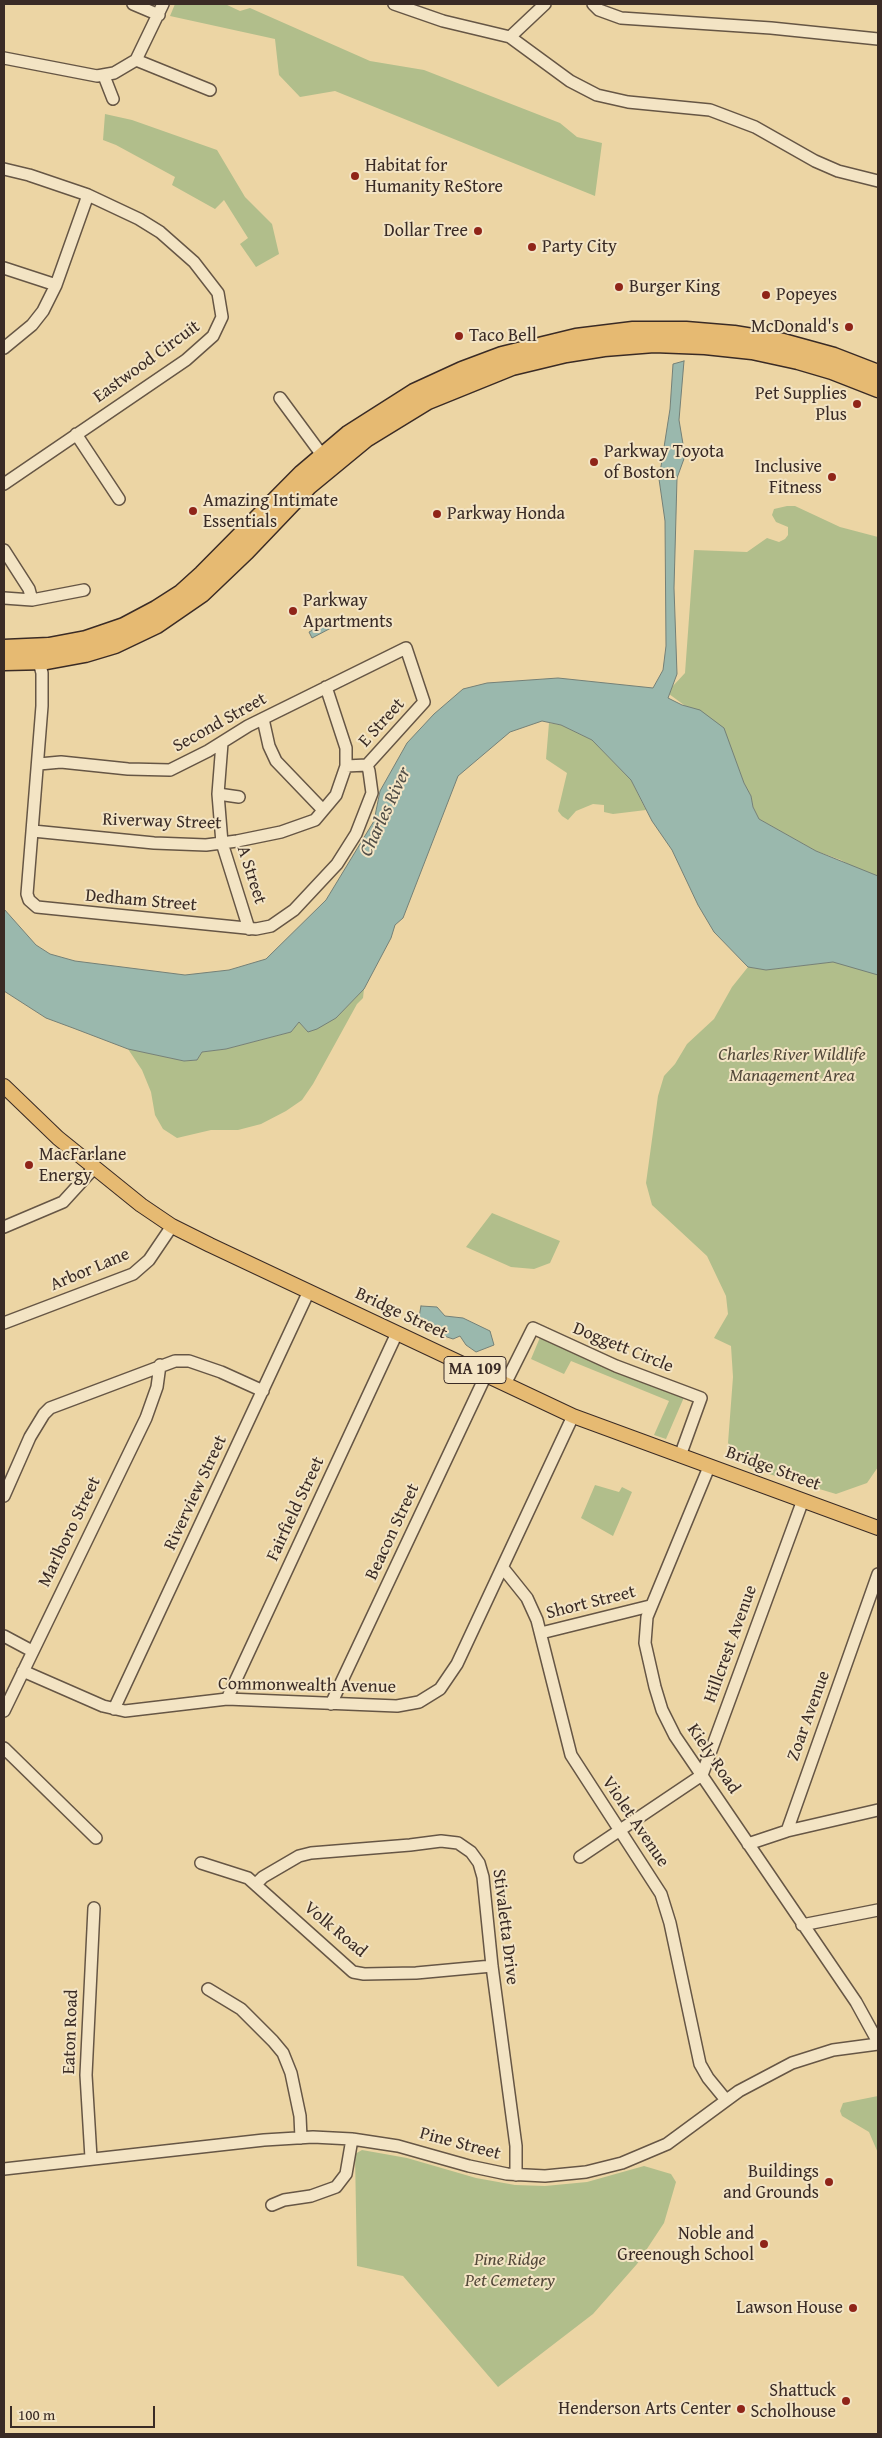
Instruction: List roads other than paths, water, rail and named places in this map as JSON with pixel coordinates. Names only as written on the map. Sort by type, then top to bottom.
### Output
[{"type":"highway","points":[[4,648],[49,646],[86,639],[117,629],[156,609],[185,590],[215,563],[290,485],[348,434],[384,410],[445,377],[502,355],[576,337],[650,330],[734,334],[816,350],[878,373]]},
{"type":"highway","points":[[4,662],[39,662],[69,658],[106,648],[142,633],[172,616],[222,576],[309,486],[352,450],[381,429],[428,401],[495,373],[530,362],[585,350],[638,345],[688,345],[737,349],[782,357],[832,371],[874,388]]},
{"type":"main road","name":"Bridge Street","points":[[4,1086],[58,1138],[141,1205],[172,1226],[573,1416],[878,1528]]},
{"type":"street","points":[[4,58],[62,71],[104,76],[114,73],[136,60],[161,9],[133,4]]},
{"type":"street","points":[[394,4],[443,20],[510,37],[570,81],[597,95],[628,102],[710,110],[755,127],[815,161],[838,171],[878,181]]},
{"type":"street","points":[[510,37],[545,4]]},
{"type":"street","points":[[593,4],[599,10],[621,18],[771,28],[878,40]]},
{"type":"street","points":[[136,60],[210,90]]},
{"type":"street","points":[[104,76],[113,100]]},
{"type":"street","name":"Eastwood Circuit","points":[[4,169],[29,175],[88,196],[145,222],[160,232],[194,262],[218,293],[222,316],[218,328],[206,344],[4,484]]},
{"type":"street","points":[[4,348],[32,325],[42,311],[56,285],[88,196]]},
{"type":"street","points":[[4,268],[56,285]]},
{"type":"street","points":[[280,398],[322,455]]},
{"type":"street","points":[[76,434],[119,499]]},
{"type":"street","points":[[4,550],[28,589],[32,600]]},
{"type":"street","points":[[4,598],[32,600],[84,590]]},
{"type":"street","name":"Second Street","points":[[38,764],[61,762],[128,769],[170,770],[263,719],[406,648]]},
{"type":"street","name":"E Street","points":[[368,765],[424,702],[406,648]]},
{"type":"street","name":"Dedham Street","points":[[39,662],[42,673],[38,764],[27,894],[29,900],[36,908],[249,929],[270,926],[294,910],[337,864],[356,834],[372,793],[368,765]]},
{"type":"street","points":[[326,687],[346,748],[346,766],[368,765]]},
{"type":"street","points":[[263,719],[269,746],[276,762],[324,810]]},
{"type":"street","name":"A Street","points":[[222,743],[218,794],[222,843],[249,929]]},
{"type":"street","name":"Riverway Street","points":[[33,831],[154,843],[222,843],[281,832],[315,820],[336,795],[346,766]]},
{"type":"street","points":[[218,794],[239,798]]},
{"type":"street","points":[[4,1227],[62,1202],[94,1168]]},
{"type":"street","name":"Arbor Lane","points":[[4,1323],[134,1274],[150,1260],[172,1226]]},
{"type":"street","name":"Riverview Street","points":[[114,1709],[309,1291]]},
{"type":"street","name":"Doggett Circle","points":[[504,1384],[533,1328],[616,1366],[701,1398],[680,1456]]},
{"type":"street","name":"Fairfield Street","points":[[226,1699],[397,1333]]},
{"type":"street","points":[[4,1496],[30,1438],[50,1408],[160,1365],[176,1361],[189,1361],[221,1372],[263,1391]]},
{"type":"street","name":"Marlboro Street","points":[[4,1711],[146,1418],[157,1387],[160,1365]]},
{"type":"street","name":"Beacon Street","points":[[331,1704],[486,1375]]},
{"type":"street","name":"Commonwealth Avenue","points":[[22,1672],[114,1709],[135,1711],[226,1699],[331,1704],[408,1705],[420,1702],[440,1689],[457,1664],[573,1416]]},
{"type":"street","name":"Kiely Road","points":[[709,1466],[650,1606],[645,1626],[645,1643],[662,1710],[675,1736],[856,2002],[878,2043]]},
{"type":"street","name":"Hillcrest Avenue","points":[[702,1774],[803,1500]]},
{"type":"street","name":"Violet Avenue","points":[[503,1568],[527,1598],[541,1633],[571,1756],[661,1894],[670,1923],[700,2064],[708,2078],[726,2100]]},
{"type":"street","name":"Zoar Avenue","points":[[787,1831],[878,1574]]},
{"type":"street","points":[[872,1592],[878,1606]]},
{"type":"street","name":"Short Street","points":[[541,1633],[650,1606]]},
{"type":"street","points":[[4,1636],[32,1651]]},
{"type":"street","points":[[4,1748],[96,1838]]},
{"type":"street","points":[[580,1857],[702,1774]]},
{"type":"street","points":[[748,1844],[787,1831],[878,1810]]},
{"type":"street","name":"Stivaletta Drive","points":[[256,1884],[263,1877],[299,1856],[311,1853],[441,1841],[458,1843],[471,1852],[479,1862],[483,1877],[492,1966],[516,2146],[516,2175]]},
{"type":"street","name":"Volk Road","points":[[201,1863],[240,1874],[256,1884],[353,1972],[364,1974],[416,1973],[492,1966]]},
{"type":"street","name":"Eaton Road","points":[[91,2158],[86,2075],[94,1908]]},
{"type":"street","points":[[802,1925],[878,1910]]},
{"type":"street","points":[[208,1988],[241,2009],[283,2054],[291,2073],[300,2116],[301,2138]]},
{"type":"street","name":"Pine Street","points":[[4,2169],[91,2158],[301,2138],[352,2139],[410,2148],[468,2166],[516,2175],[576,2174],[631,2160],[675,2139],[726,2100],[766,2075],[805,2058],[848,2047],[878,2043]]},
{"type":"street","points":[[272,2205],[284,2200],[311,2196],[336,2187],[346,2174],[352,2139]]},
{"type":"water","name":"Charles River","points":[[684,361],[679,420],[685,456],[677,478],[674,588],[677,674],[668,698],[682,705],[700,710],[724,728],[759,819],[816,851],[878,876],[878,975],[833,962],[766,970],[748,967],[714,932],[698,905],[672,850],[652,821],[631,780],[592,740],[561,725],[542,721],[510,732],[458,776],[403,918],[395,925],[391,938],[364,989],[336,1018],[317,1029],[308,1032],[299,1022],[291,1032],[226,1049],[202,1052],[197,1060],[184,1061],[128,1049],[46,1018],[4,991],[4,909],[36,945],[50,954],[75,961],[185,975],[229,970],[266,959],[326,900],[374,821],[380,791],[407,743],[434,714],[463,689],[487,683],[558,678],[653,688],[663,670],[666,646],[665,521],[659,479],[670,409],[673,364]]},
{"type":"water","points":[[328,622],[331,628],[312,638],[309,632]]},
{"type":"water","points":[[421,1306],[437,1307],[445,1316],[463,1318],[490,1331],[494,1345],[476,1352],[466,1345],[460,1336],[453,1339],[441,1335],[437,1328],[419,1317]]},
{"type":"place","name":"Habitat for Humanity ReStore","points":[[355,176]]},
{"type":"place","name":"Dollar Tree","points":[[478,231]]},
{"type":"place","name":"Party City","points":[[532,247]]},
{"type":"place","name":"Burger King","points":[[619,287]]},
{"type":"place","name":"Popeyes","points":[[766,295]]},
{"type":"place","name":"McDonald's","points":[[849,327]]},
{"type":"place","name":"Taco Bell","points":[[459,336]]},
{"type":"place","name":"Pet Supplies Plus","points":[[857,404]]},
{"type":"place","name":"Parkway Toyota of Boston","points":[[594,462]]},
{"type":"place","name":"Inclusive Fitness","points":[[832,477]]},
{"type":"place","name":"Amazing Intimate Essentials","points":[[193,511]]},
{"type":"place","name":"Parkway Honda","points":[[437,514]]},
{"type":"place","name":"Parkway Apartments","points":[[293,611]]},
{"type":"place","name":"MacFarlane Energy","points":[[29,1165]]},
{"type":"place","name":"Buildings and Grounds","points":[[829,2182]]},
{"type":"place","name":"Noble and Greenough School","points":[[764,2244]]},
{"type":"place","name":"Lawson House","points":[[853,2308]]},
{"type":"place","name":"Shattuck Scholhouse","points":[[846,2401]]},
{"type":"place","name":"Henderson Arts Center","points":[[741,2409]]},
{"type":"park label","name":"Charles River Wildlife Management Area","points":[[792,1065]]},
{"type":"park label","name":"Pine Ridge Pet Cemetery","points":[[510,2270]]}]
